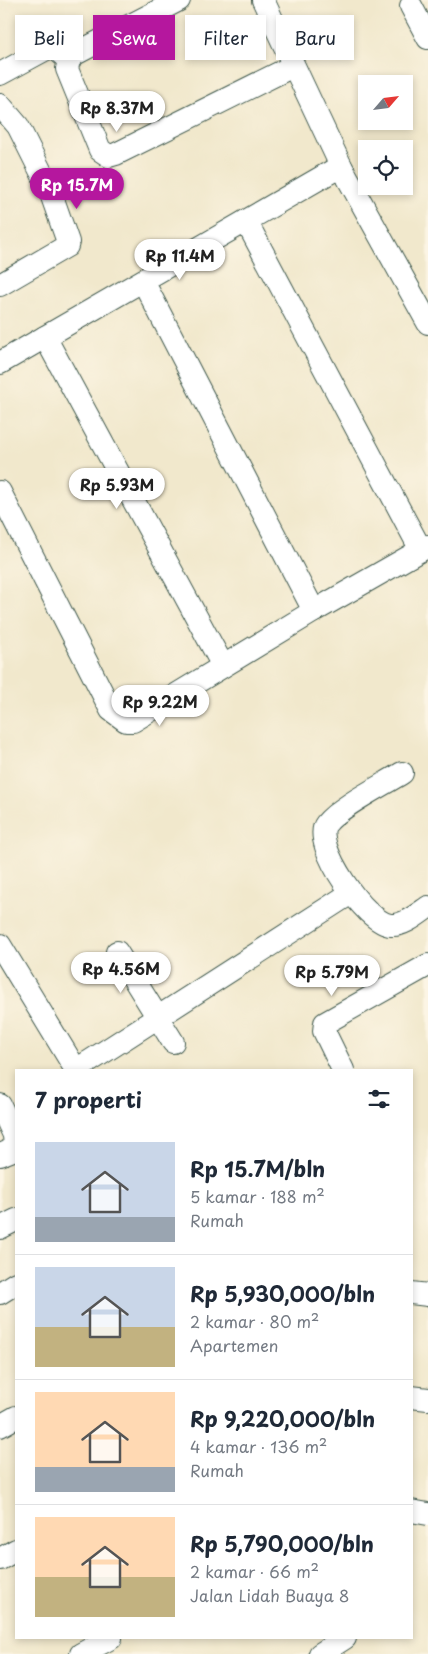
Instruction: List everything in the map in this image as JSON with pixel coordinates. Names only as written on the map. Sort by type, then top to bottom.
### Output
[{"type":"street","points":[[83,49],[144,8],[179,0]]},
{"type":"street","points":[[263,0],[341,166],[428,323]]},
{"type":"street","points":[[411,6],[428,38]]},
{"type":"street","points":[[0,74],[26,60]]},
{"type":"street","points":[[69,60],[67,69],[100,150],[110,156],[293,66]]},
{"type":"street","points":[[0,105],[18,126],[49,188],[68,242],[67,246],[0,285]]},
{"type":"street","points":[[0,363],[341,166]]},
{"type":"street","points":[[0,492],[111,710],[126,721],[133,721],[314,610],[425,548],[246,221]]},
{"type":"street","points":[[143,281],[314,610]]},
{"type":"street","points":[[45,337],[223,666]]},
{"type":"street","points":[[402,773],[342,811],[326,823],[322,833],[326,848],[351,892],[378,920],[391,925],[407,921],[428,907]]},
{"type":"street","points":[[78,1069],[351,892]]},
{"type":"street","points":[[0,945],[75,1069]]},
{"type":"street","points":[[117,952],[173,1042]]},
{"type":"street","points":[[343,1069],[324,1031],[325,1023],[428,965]]},
{"type":"street","points":[[0,1105],[14,1135],[15,1150],[0,1155]]},
{"type":"street","points":[[0,1228],[15,1220]]},
{"type":"street","points":[[0,1293],[15,1285]]},
{"type":"street","points":[[413,1293],[428,1295]]},
{"type":"street","points":[[413,1398],[428,1399]]},
{"type":"street","points":[[0,1426],[15,1418]]},
{"type":"street","points":[[413,1512],[428,1514]]},
{"type":"street","points":[[0,1559],[15,1551]]},
{"type":"street","points":[[81,1654],[109,1639]]},
{"type":"street","points":[[320,1654],[343,1639]]}]
